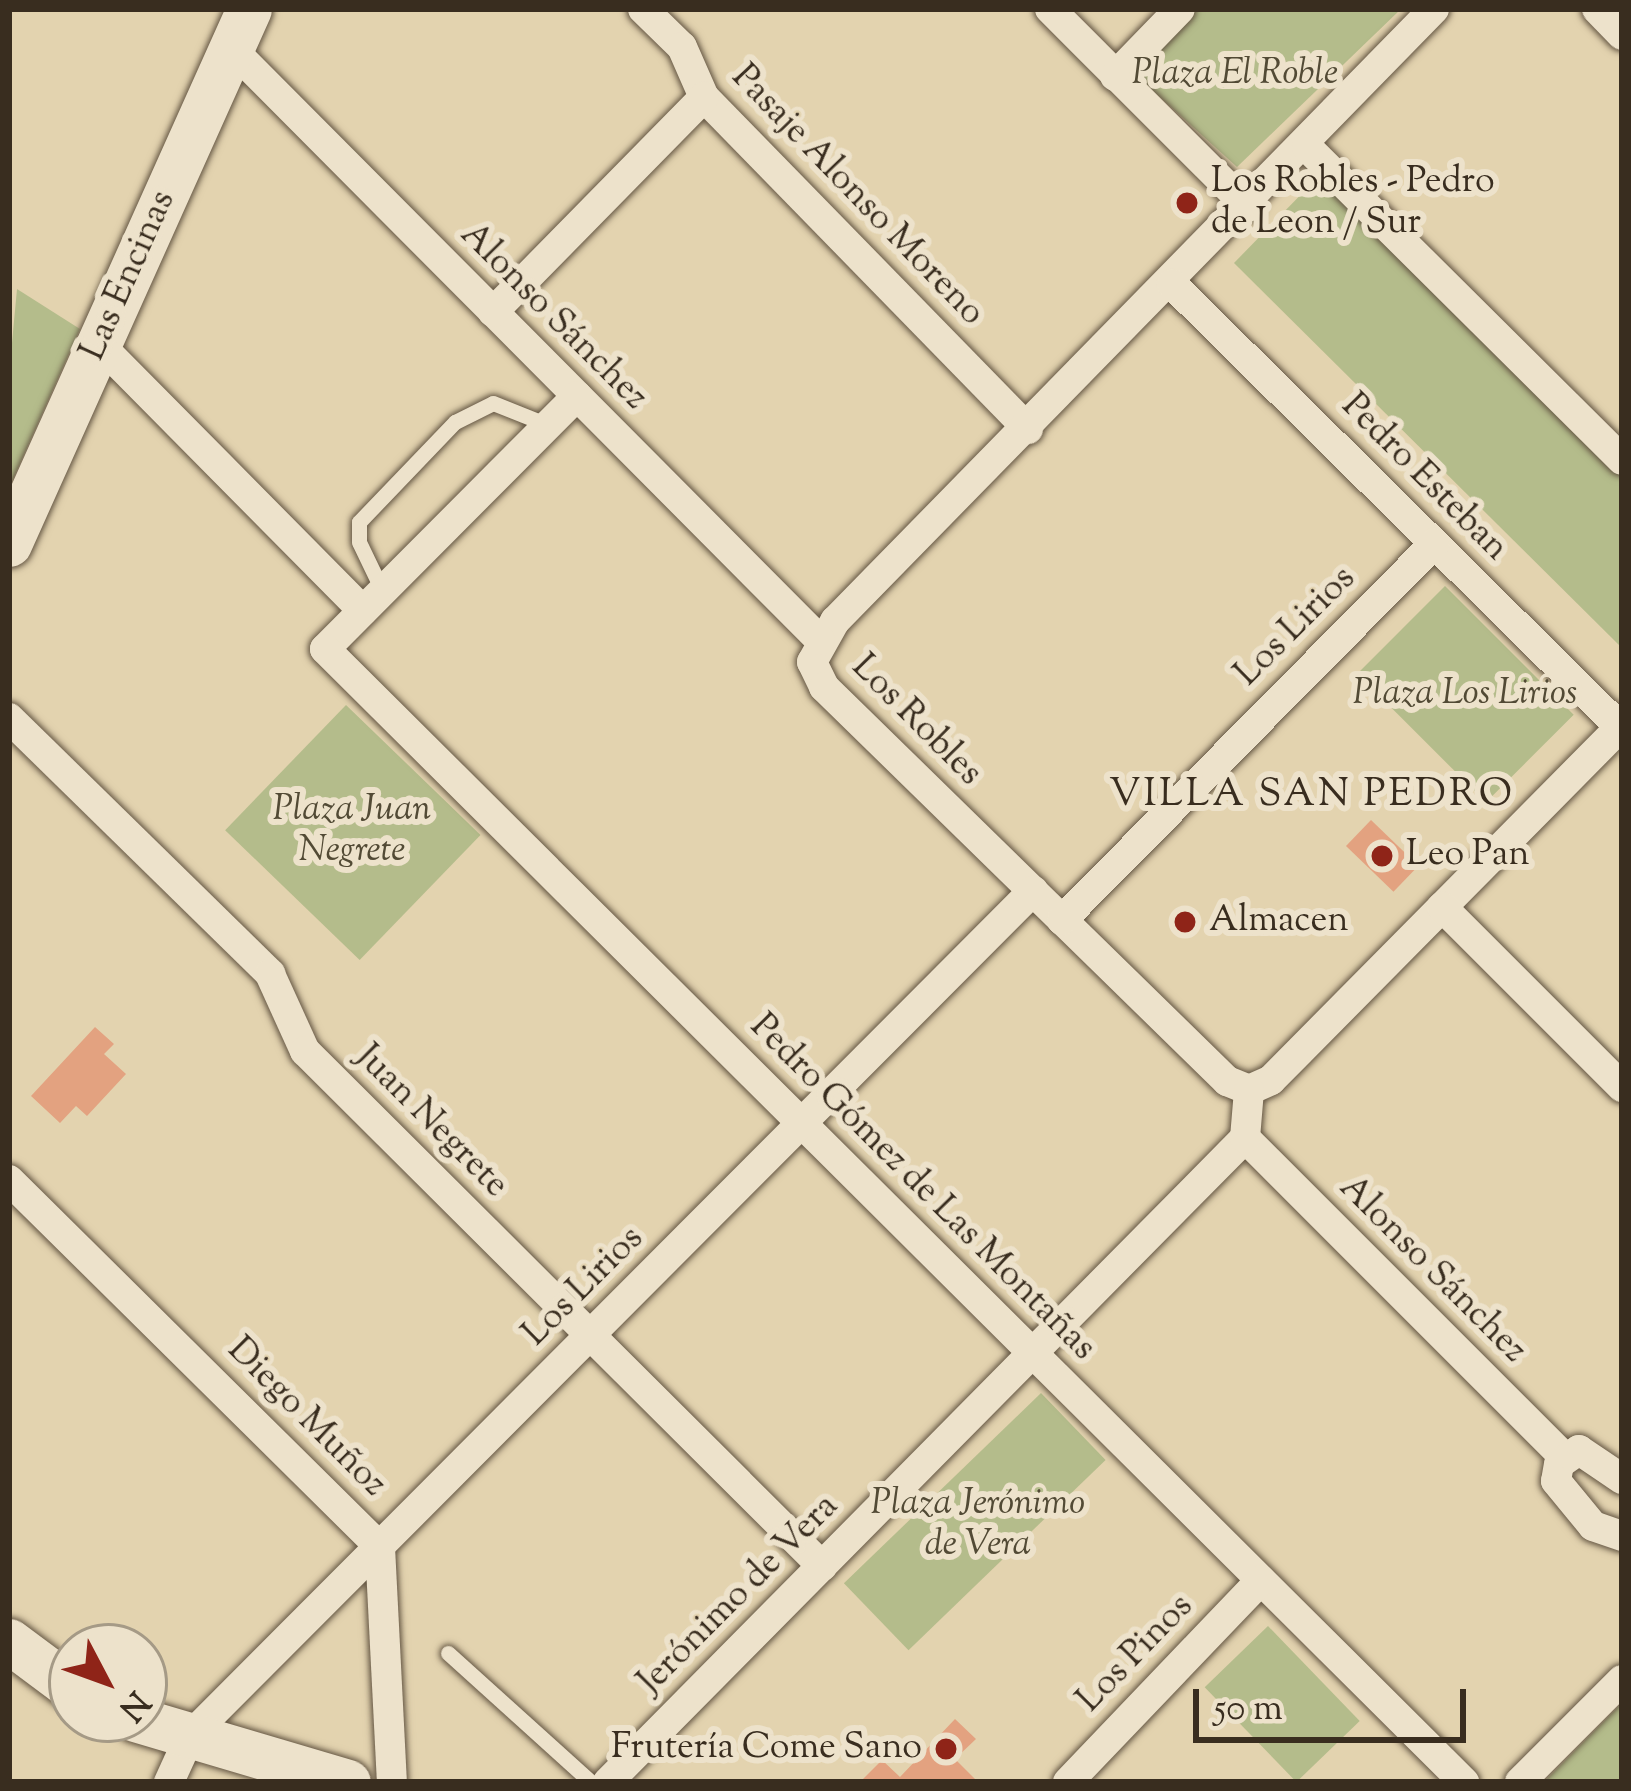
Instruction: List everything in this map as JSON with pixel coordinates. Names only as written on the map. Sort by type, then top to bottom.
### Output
[{"type":"street","name":"Pasaje Alonso Moreno","points":[[643,9],[682,46],[704,97],[1028,429]]},
{"type":"street","points":[[1050,9],[1247,207]]},
{"type":"street","points":[[1115,76],[1180,9]]},
{"type":"street","name":"Los Robles","points":[[1249,1090],[1227,1081],[824,687],[812,662],[820,640],[1307,147],[1434,9]]},
{"type":"street","points":[[1597,9],[1622,35]]},
{"type":"street","name":"Alonso Sánchez","points":[[240,29],[494,312],[820,640]]},
{"type":"street","name":"Las Encinas","points":[[9,544],[240,29]]},
{"type":"street","points":[[494,312],[704,97]]},
{"type":"street","points":[[1307,147],[1622,460]]},
{"type":"street","name":"Pedro Esteban","points":[[1172,284],[1621,726]]},
{"type":"street","points":[[99,344],[373,602],[577,396]]},
{"type":"street","name":"Los Lirios","points":[[1062,920],[1435,543]]},
{"type":"street","name":"Pedro Gómez de Las Montañas","points":[[373,602],[326,649],[1464,1782]]},
{"type":"street","name":"Juan Negrete","points":[[9,718],[270,974],[305,1051],[822,1566]]},
{"type":"street","points":[[1245,1138],[1249,1090],[1270,1080],[1621,726]]},
{"type":"street","name":"Los Lirios","points":[[190,1736],[1033,891]]},
{"type":"street","points":[[1442,907],[1622,1087]]},
{"type":"street","name":"Alonso Sánchez","points":[[1245,1138],[1564,1457]]},
{"type":"street","name":"Jerónimo de Vera","points":[[608,1782],[1245,1138]]},
{"type":"street","name":"Diego Muñoz","points":[[9,1180],[380,1547],[392,1782]]},
{"type":"street","points":[[1622,1479],[1586,1451],[1564,1457],[1556,1481],[1564,1499],[1603,1533],[1622,1536]]},
{"type":"street","name":"Los Pinos","points":[[1067,1782],[1261,1580]]},
{"type":"street","points":[[9,1641],[48,1670]]},
{"type":"street","points":[[1524,1781],[1622,1680]]},
{"type":"street","points":[[168,1729],[348,1782]]},
{"type":"street","points":[[169,1782],[190,1736]]},
{"type":"lane","points":[[373,602],[359,522],[455,422],[493,403],[548,425]]},
{"type":"lane","points":[[448,1653],[591,1782]]},
{"type":"green space","name":"Plaza El Roble","points":[[1187,9],[1401,9],[1237,167],[1128,68]]},
{"type":"green space","points":[[1317,178],[1622,477],[1622,648],[1234,263]]},
{"type":"green space","points":[[17,289],[80,329],[9,488],[9,375]]},
{"type":"green space","name":"Plaza Los Lirios","points":[[1445,586],[1574,715],[1486,802],[1357,674]]},
{"type":"green space","name":"Plaza Juan Negrete","points":[[346,705],[481,835],[360,960],[225,830]]},
{"type":"green space","name":"Plaza Jerónimo de Vera","points":[[1041,1393],[1106,1460],[909,1650],[844,1583]]},
{"type":"green space","points":[[1268,1626],[1360,1721],[1296,1782],[1205,1687]]},
{"type":"green space","points":[[1622,1703],[1622,1782],[1544,1782]]},
{"type":"building","name":"Leo Pan","points":[[1371,820],[1418,866],[1393,892],[1346,846]]},
{"type":"building","points":[[95,1027],[114,1044],[104,1054],[126,1074],[87,1116],[76,1106],[60,1123],[31,1096]]},
{"type":"building","name":"Frutería Come Sano","points":[[955,1719],[976,1739],[955,1759],[978,1782],[863,1779],[882,1760],[900,1777]]},
{"type":"place","name":"Los Robles - Pedro de Leon / Sur","points":[[1187,203]]},
{"type":"place","name":"Leo Pan","points":[[1382,856]]},
{"type":"place","name":"Almacen","points":[[1185,922]]},
{"type":"place","name":"Frutería Come Sano","points":[[946,1749]]},
{"type":"district","name":"VILLA SAN PEDRO","points":[[1312,796]]}]
